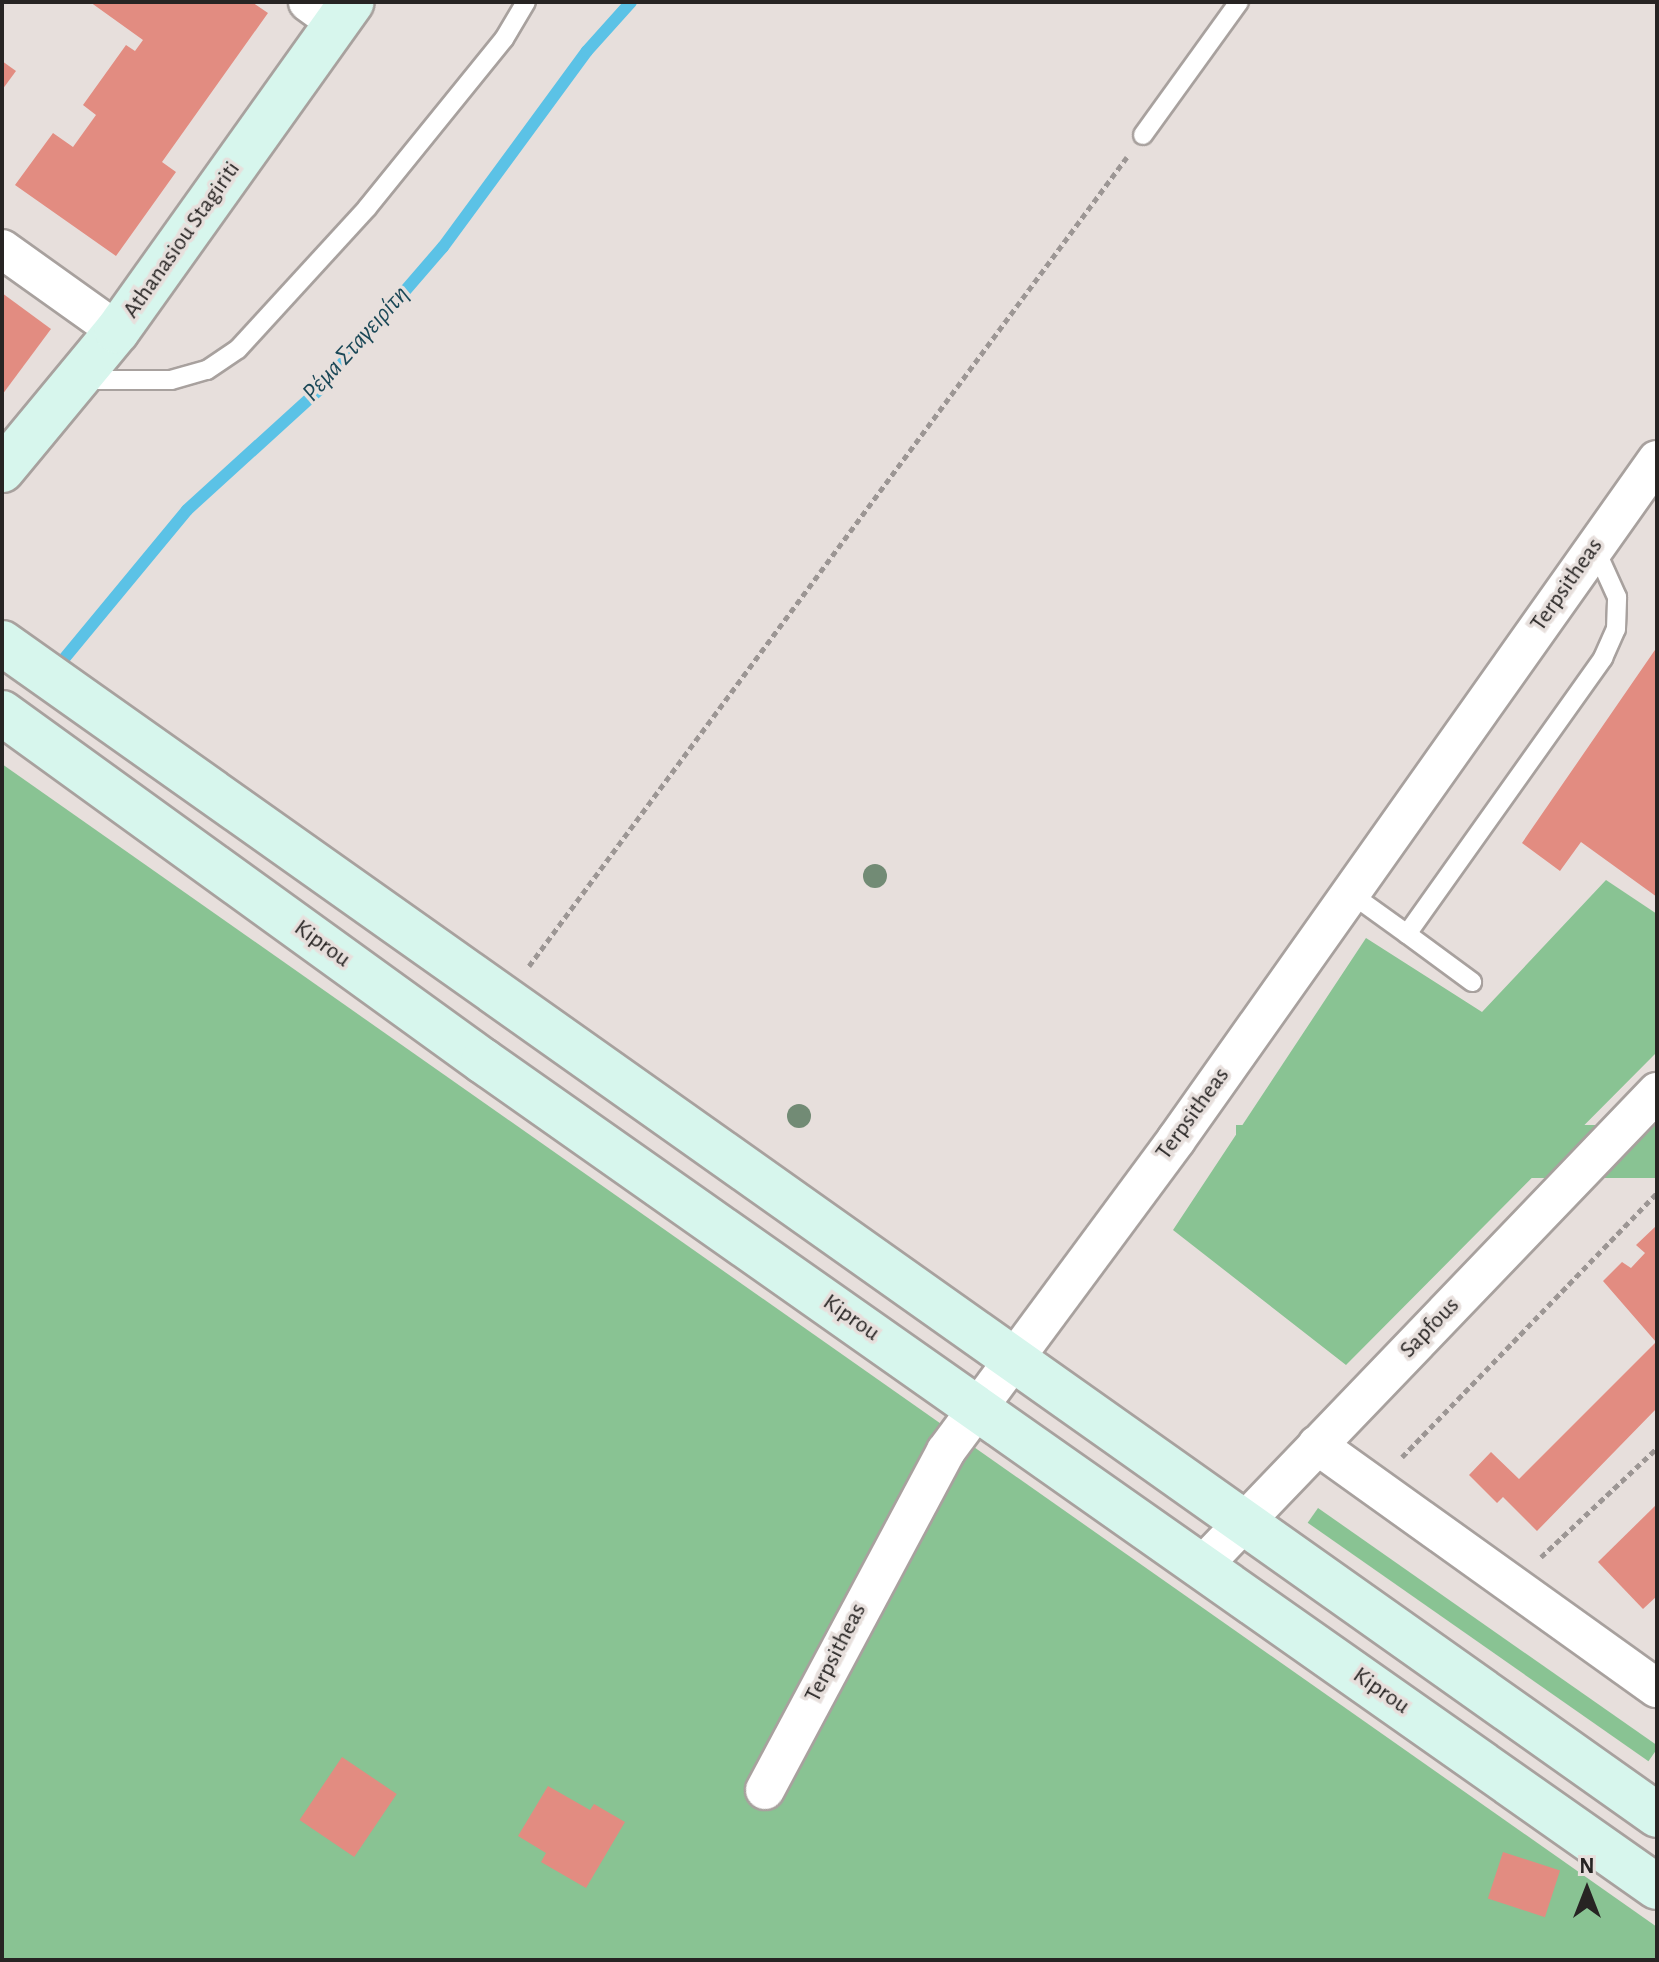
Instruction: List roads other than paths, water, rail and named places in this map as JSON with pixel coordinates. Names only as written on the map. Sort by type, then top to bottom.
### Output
[{"type":"street","name":"Athanasiou Stagiriti","points":[[2,470],[117,331],[332,9]]},
{"type":"street","points":[[2,249],[117,331]]},
{"type":"street","name":"Terpsitheas","points":[[765,1790],[915,1503],[978,1407],[1350,893],[1657,460]]},
{"type":"street","points":[[2,643],[500,1001],[1657,1815]]},
{"type":"street","name":"Kiprou","points":[[2,713],[483,1061],[1657,1887]]},
{"type":"street","name":"Sapfous","points":[[1203,1565],[1657,1092]]},
{"type":"street","points":[[1317,1445],[1657,1688]]},
{"type":"lane","points":[[77,379],[171,380],[207,370],[238,349],[367,208],[504,39],[526,2]]},
{"type":"lane","points":[[1143,135],[1239,2]]},
{"type":"lane","points":[[1407,934],[1611,644],[1617,597],[1594,546]]},
{"type":"lane","points":[[1350,893],[1472,982]]},
{"type":"waterway","name":"Ρέμα Σταγειρίτη","points":[[58,666],[187,510],[322,387],[443,247],[587,51],[631,2]]}]
